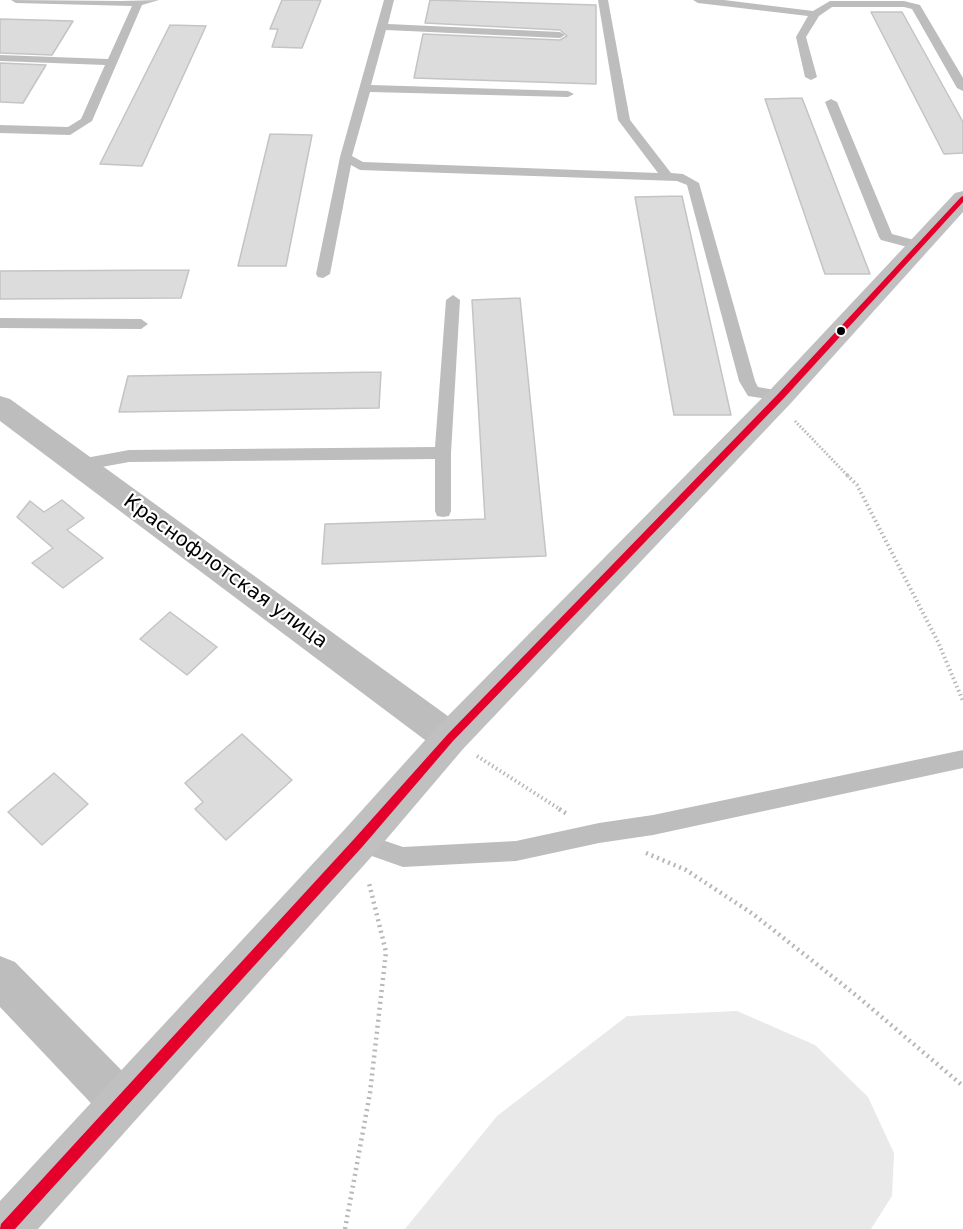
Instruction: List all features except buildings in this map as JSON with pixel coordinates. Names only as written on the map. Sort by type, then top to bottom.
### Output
[{"type":"street","points":[[6,1229],[359,842],[450,738],[777,400],[963,198]]},
{"type":"street","name":"Краснофлотская улица","points":[[0,406],[450,738]]},
{"type":"street","points":[[0,977],[121,1102]]},
{"type":"lane","points":[[16,0],[138,3],[154,0]]},
{"type":"lane","points":[[323,274],[346,157],[389,0]]},
{"type":"lane","points":[[603,0],[624,120],[668,177]]},
{"type":"lane","points":[[698,0],[815,14]]},
{"type":"lane","points":[[0,129],[70,131],[86,121],[138,3]]},
{"type":"lane","points":[[811,77],[801,37],[815,14],[830,4],[904,4],[916,7],[963,88]]},
{"type":"lane","points":[[381,27],[560,35]]},
{"type":"lane","points":[[0,58],[113,62]]},
{"type":"lane","points":[[364,88],[568,94]]},
{"type":"lane","points":[[831,102],[886,237],[920,246]]},
{"type":"lane","points":[[346,157],[360,166],[680,177],[693,183],[747,381],[753,392],[777,400]]},
{"type":"lane","points":[[443,511],[442,453],[453,300]]},
{"type":"lane","points":[[0,323],[141,324]]},
{"type":"lane","points":[[80,465],[129,456],[442,453]]},
{"type":"lane","points":[[359,842],[403,857],[516,851],[599,833],[653,825],[963,759]]},
{"type":"path","points":[[777,400],[857,485],[938,642],[963,701]]},
{"type":"path","points":[[450,738],[599,833],[686,870],[753,915],[857,996],[963,1086]]},
{"type":"path","points":[[345,1229],[370,1093],[386,952],[359,842]]},
{"type":"shaded area","points":[[737,1011],[815,1045],[868,1097],[894,1153],[892,1196],[871,1229],[405,1229],[497,1116],[627,1016]]},
{"type":"transit line","points":[[6,1229],[359,842],[450,738],[781,396],[963,198]]}]
